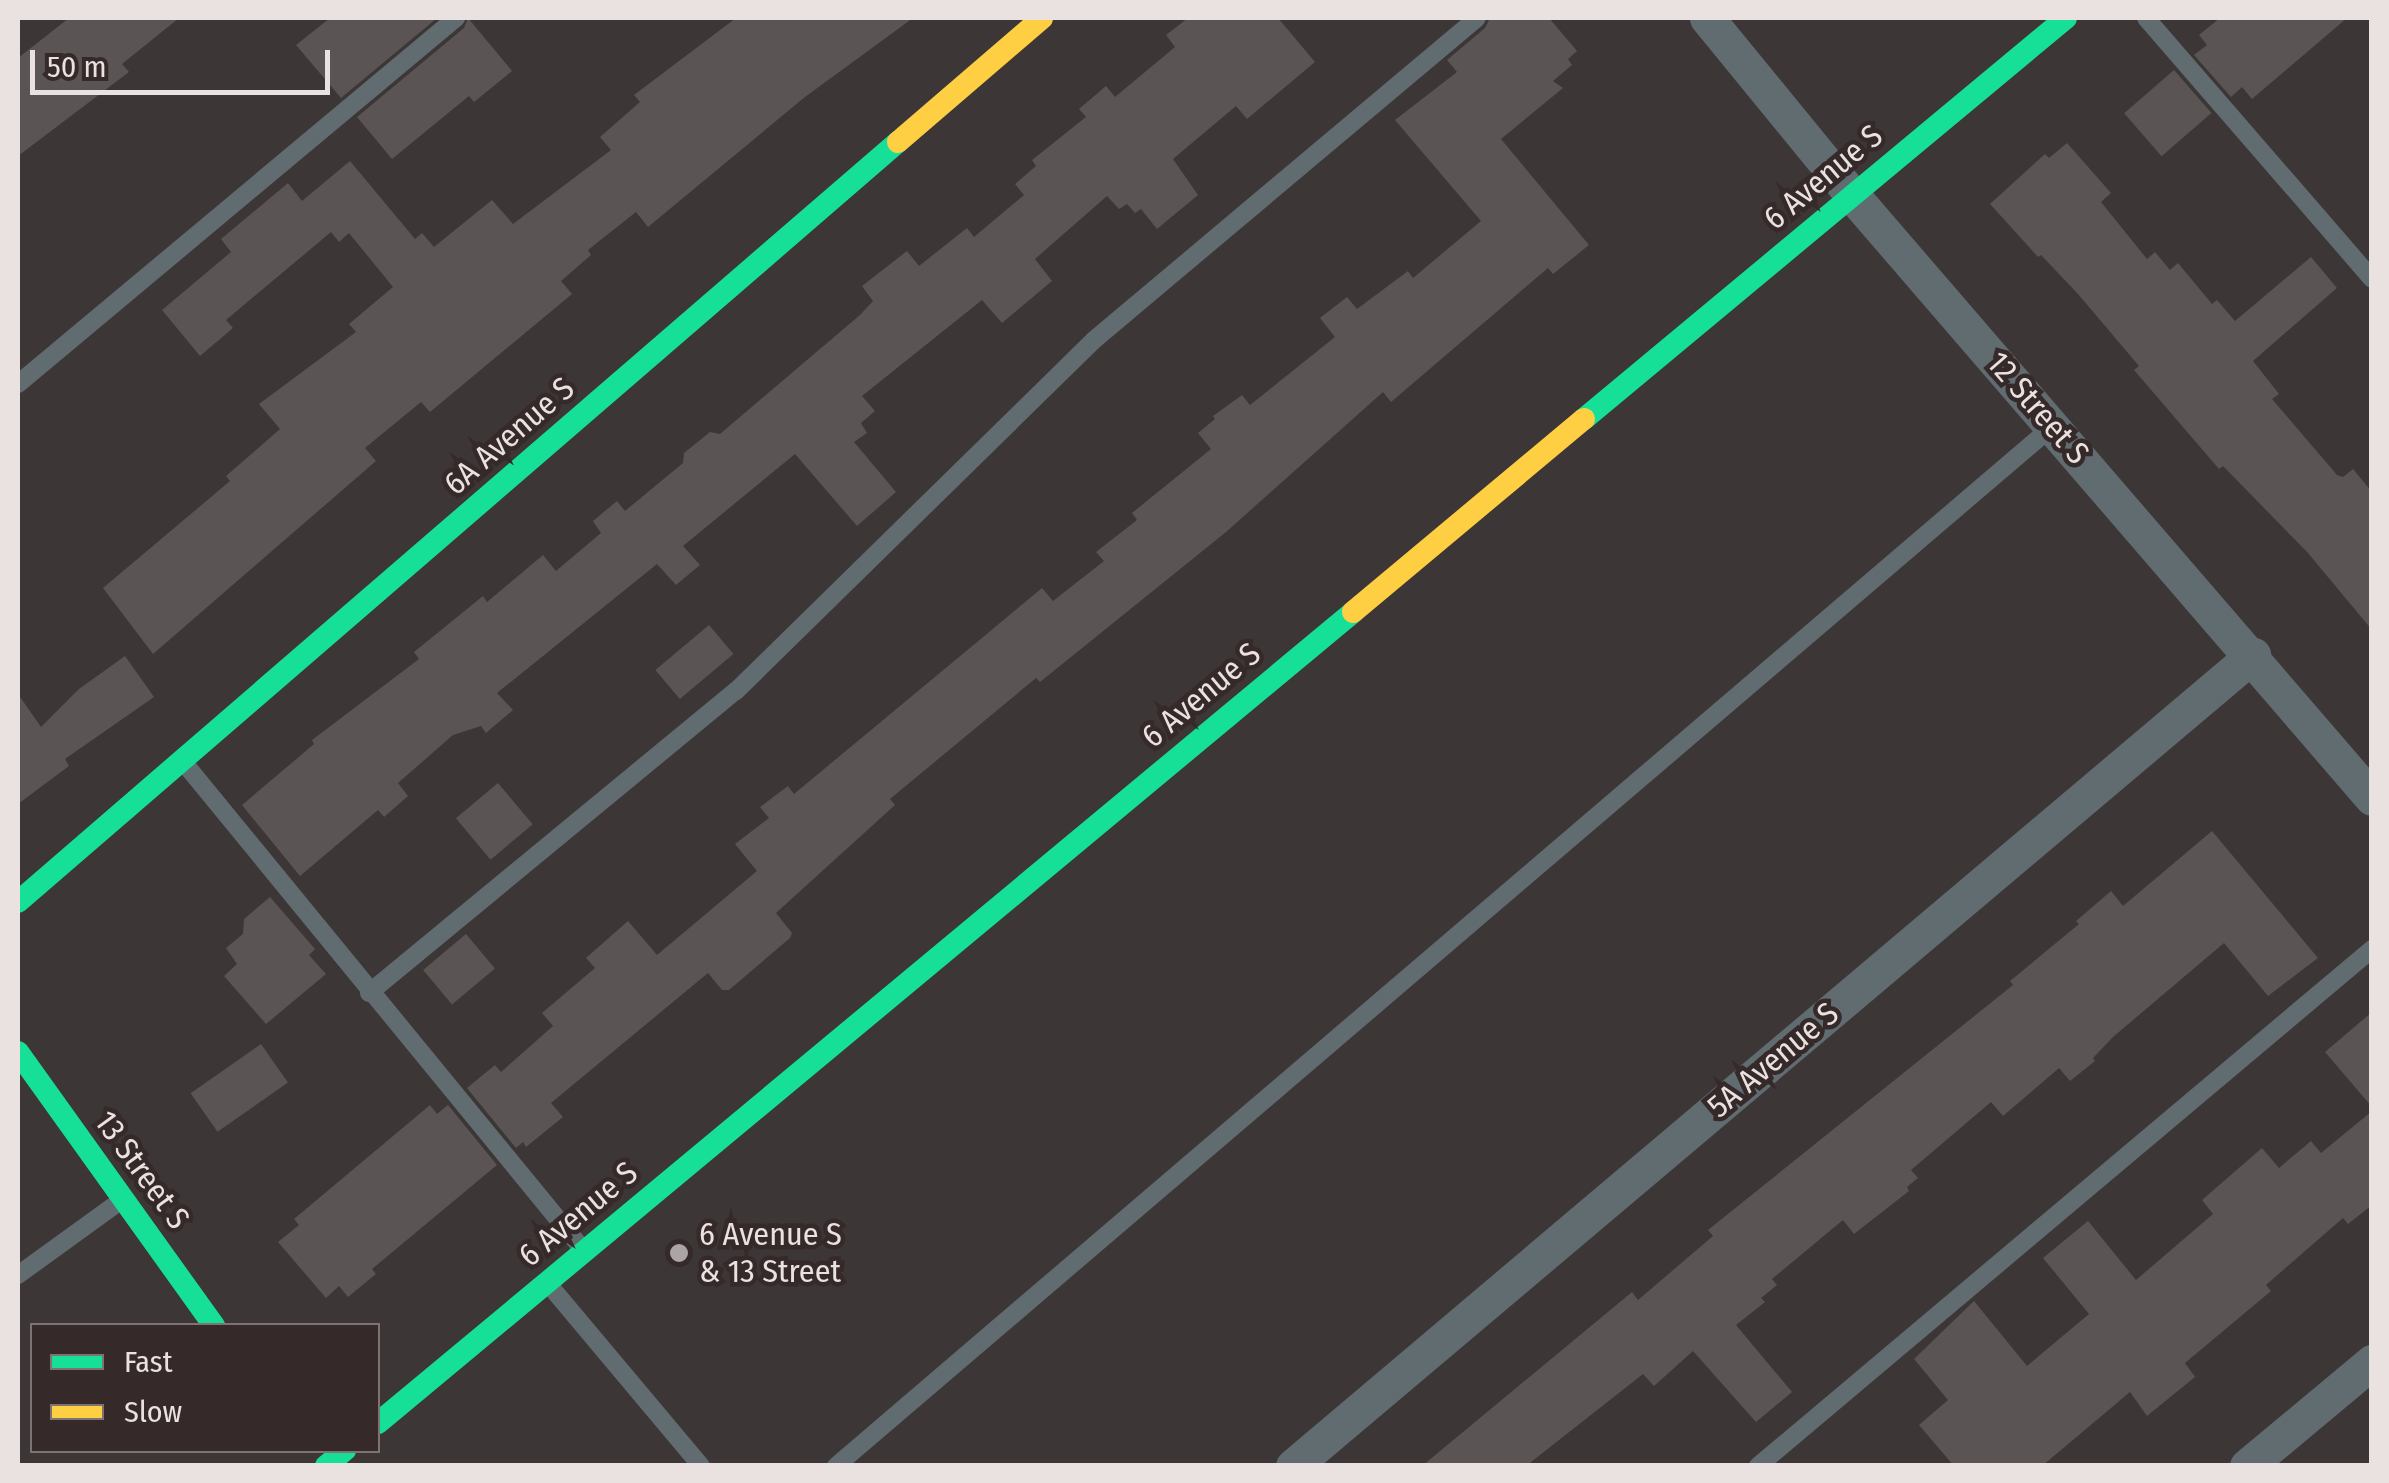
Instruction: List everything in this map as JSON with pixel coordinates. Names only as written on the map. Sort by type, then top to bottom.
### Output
[{"type":"main road","name":"6A Avenue S","points":[[18,902],[1042,18]]},
{"type":"main road","name":"6 Avenue S","points":[[380,1421],[2066,18]]},
{"type":"main road","name":"13 Street S","points":[[18,1052],[212,1323]]},
{"type":"street","name":"12 Street S","points":[[1706,18],[1852,195],[2253,655],[2372,798]]},
{"type":"street","name":"5A Avenue S","points":[[1293,1466],[2253,655]]},
{"type":"street","points":[[2247,1466],[2372,1362]]},
{"type":"lane","points":[[18,384],[456,18]]},
{"type":"lane","points":[[369,994],[736,691],[1094,340],[1477,18]]},
{"type":"lane","points":[[2146,18],[2372,279]]},
{"type":"lane","points":[[836,1466],[2054,426]]},
{"type":"lane","points":[[182,761],[369,994],[584,1251]]},
{"type":"lane","points":[[1758,1466],[2372,949]]},
{"type":"lane","points":[[18,1275],[123,1200]]},
{"type":"lane","points":[[546,1282],[701,1466]]},
{"type":"building","points":[[69,18],[179,18],[122,64],[129,72],[18,156],[18,58]]},
{"type":"building","points":[[330,18],[437,18],[341,98],[296,45]]},
{"type":"building","points":[[468,18],[512,71],[474,102],[469,96],[392,159],[357,117],[464,28]]},
{"type":"building","points":[[736,18],[913,18],[805,97],[648,227],[636,212],[588,250],[591,255],[561,281],[572,294],[430,412],[421,402],[365,448],[376,461],[153,654],[103,588],[230,481],[226,476],[280,429],[259,404],[356,332],[349,324],[393,287],[349,233],[339,242],[331,232],[226,320],[233,328],[200,356],[162,310],[231,252],[221,239],[288,183],[302,201],[350,161],[415,239],[422,233],[434,247],[492,200],[513,224],[611,150],[600,137],[640,102],[634,95]]},
{"type":"building","points":[[1188,18],[1278,18],[1315,62],[1247,119],[1236,106],[1173,159],[1198,195],[1157,229],[1141,209],[1135,213],[1127,204],[1119,209],[1107,196],[1035,259],[1052,281],[1002,323],[982,300],[862,396],[875,411],[861,423],[867,433],[854,442],[896,492],[857,526],[795,454],[683,546],[700,565],[676,585],[657,564],[497,693],[513,710],[486,733],[481,726],[453,735],[398,783],[408,796],[384,817],[378,810],[300,876],[242,805],[314,744],[312,740],[419,659],[414,652],[483,596],[487,602],[543,555],[556,571],[601,533],[593,521],[617,501],[625,511],[683,463],[684,453],[710,432],[720,434],[860,315],[873,301],[862,286],[907,251],[919,266],[967,228],[974,237],[1024,195],[1015,184],[1036,166],[1032,160],[1086,117],[1079,109],[1106,86],[1115,97],[1175,47],[1166,35]]},
{"type":"building","points":[[1490,18],[1549,18],[1577,51],[1568,59],[1572,65],[1553,81],[1563,88],[1501,139],[1589,245],[1553,274],[1548,268],[1391,402],[1383,392],[1226,532],[1040,682],[1036,678],[890,799],[895,805],[776,913],[792,933],[790,938],[729,990],[722,990],[708,973],[551,1103],[563,1117],[526,1147],[523,1142],[516,1148],[467,1088],[495,1065],[501,1072],[553,1026],[542,1013],[595,968],[586,958],[628,921],[657,955],[757,871],[735,844],[769,818],[760,807],[788,786],[794,794],[1042,588],[1053,601],[1104,561],[1096,552],[1137,520],[1132,513],[1211,449],[1198,433],[1215,419],[1213,416],[1242,395],[1250,405],[1335,337],[1320,318],[1347,297],[1357,309],[1408,271],[1413,278],[1481,221],[1395,120],[1457,72],[1447,60],[1485,28]]},
{"type":"building","points":[[2220,18],[2347,18],[2252,99],[2242,87],[2231,97],[2194,55],[2207,45],[2199,35]]},
{"type":"building","points":[[2174,70],[2211,113],[2162,156],[2124,113]]},
{"type":"building","points":[[2067,143],[2111,193],[2101,202],[2147,259],[2155,252],[2170,270],[2178,263],[2212,304],[2217,300],[2235,321],[2311,257],[2337,288],[2253,361],[2279,394],[2272,399],[2337,475],[2343,477],[2353,469],[2372,492],[2372,630],[2308,553],[2223,466],[2219,469],[2134,370],[2139,366],[2078,294],[1990,204],[2045,154],[2049,158]]},
{"type":"building","points":[[709,625],[733,654],[680,699],[655,670]]},
{"type":"building","points":[[125,656],[154,697],[65,759],[69,766],[18,804],[18,694],[41,727],[79,689]]},
{"type":"building","points":[[498,783],[533,824],[491,860],[456,818]]},
{"type":"building","points":[[2212,831],[2318,958],[2268,996],[2224,943],[2113,1037],[2093,1058],[2095,1061],[2070,1081],[2059,1068],[2003,1116],[1991,1102],[1911,1170],[1918,1178],[1907,1187],[1909,1191],[1854,1234],[1843,1220],[1772,1279],[1777,1285],[1761,1298],[1765,1302],[1736,1325],[1792,1392],[1756,1422],[1693,1351],[1654,1386],[1643,1374],[1526,1466],[1422,1466],[1632,1292],[1638,1300],[1713,1236],[1708,1230],[2013,985],[2010,981],[2079,924],[2076,921],[2111,891],[2123,906]]},
{"type":"building","points":[[270,897],[315,949],[309,955],[326,974],[266,1024],[224,976],[237,964],[226,948],[243,934],[244,919]]},
{"type":"building","points":[[466,934],[495,968],[452,1004],[423,970]]},
{"type":"building","points":[[2372,1012],[2372,1107],[2325,1052]]},
{"type":"building","points":[[261,1044],[288,1083],[218,1132],[191,1093]]},
{"type":"building","points":[[430,1105],[437,1114],[448,1105],[497,1165],[372,1269],[376,1274],[348,1297],[339,1286],[326,1298],[278,1242],[299,1225],[294,1219]]},
{"type":"building","points":[[2372,1111],[2372,1205],[2348,1224],[2343,1218],[2266,1285],[2271,1291],[2185,1363],[2195,1377],[2147,1416],[2130,1392],[2042,1466],[1954,1466],[1919,1425],[1948,1400],[1914,1359],[1974,1301],[2027,1366],[2089,1314],[2043,1258],[2088,1221],[2136,1280],[2213,1214],[2202,1200],[2262,1148],[2279,1168],[2311,1141],[2321,1153]]},
{"type":"traffic: fast","points":[[1584,419],[2066,18]]},
{"type":"traffic: fast","points":[[18,902],[898,142]]},
{"type":"traffic: fast","points":[[380,1421],[1353,612]]},
{"type":"traffic: fast","points":[[18,1052],[212,1323]]},
{"type":"traffic: fast","points":[[326,1466],[341,1453]]},
{"type":"traffic: slow","points":[[898,142],[1042,18]]},
{"type":"traffic: slow","points":[[1353,612],[1584,419]]},
{"type":"place","name":"6 Avenue S & 13 Street","points":[[679,1253]]}]
